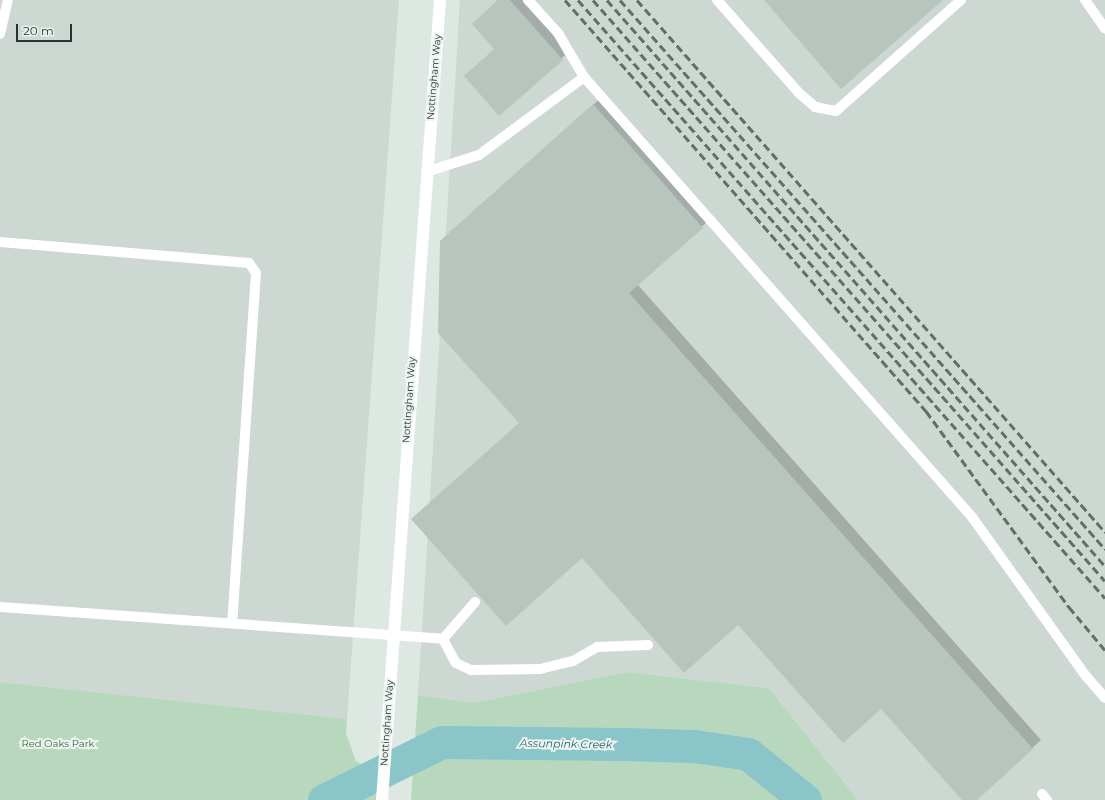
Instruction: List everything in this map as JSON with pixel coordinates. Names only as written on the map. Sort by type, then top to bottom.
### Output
[{"type":"street","name":"Nottingham Way","points":[[382,800],[426,172],[440,0]]},
{"type":"lane","points":[[0,34],[8,0]]},
{"type":"lane","points":[[528,0],[558,33],[584,77],[972,517],[1086,676],[1105,698]]},
{"type":"lane","points":[[717,0],[799,93],[815,107],[836,111],[961,0]]},
{"type":"lane","points":[[1085,0],[1105,30]]},
{"type":"lane","points":[[426,172],[479,155],[584,77]]},
{"type":"lane","points":[[0,242],[249,264],[256,273],[232,623]]},
{"type":"lane","points":[[443,639],[475,602]]},
{"type":"lane","points":[[0,606],[393,634],[443,639]]},
{"type":"lane","points":[[443,639],[456,663],[471,670],[540,669],[573,662],[597,647],[648,645]]},
{"type":"shaded area","points":[[0,0],[399,0],[347,719],[0,682]]},
{"type":"shaded area","points":[[460,0],[1105,0],[1105,800],[858,800],[769,688],[627,672],[473,703],[418,695]]},
{"type":"green space","points":[[627,672],[769,688],[858,800],[411,800],[418,695],[473,703]]},
{"type":"green space","name":"Red Oaks Park","points":[[0,682],[347,719],[346,733],[356,761],[384,776],[394,773],[385,800],[0,800]]},
{"type":"building","points":[[498,0],[510,0],[563,60],[499,116],[464,76],[494,49],[472,24]]},
{"type":"building","points":[[764,0],[943,0],[841,89]]},
{"type":"building","points":[[593,104],[703,228],[629,293],[1033,749],[977,800],[962,800],[881,709],[843,743],[738,625],[684,673],[582,558],[506,626],[411,519],[519,423],[438,333],[440,241]]},
{"type":"waterway","name":"Assunpink Creek","points":[[324,800],[442,742],[694,746],[748,754],[805,800]]},
{"type":"railway","points":[[565,0],[926,411],[1069,607],[1105,650]]},
{"type":"railway","points":[[578,0],[1105,598]]},
{"type":"railway","points":[[593,0],[1105,581]]},
{"type":"railway","points":[[607,0],[1105,566]]},
{"type":"railway","points":[[620,0],[1105,549]]},
{"type":"railway","points":[[637,0],[1105,532]]}]
